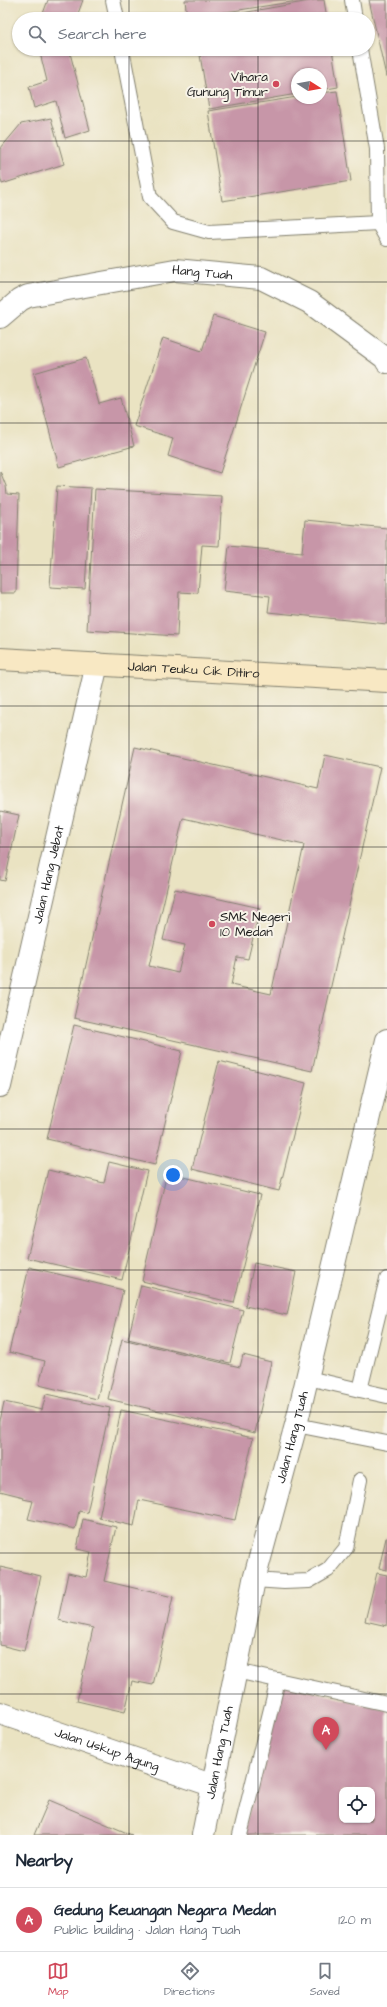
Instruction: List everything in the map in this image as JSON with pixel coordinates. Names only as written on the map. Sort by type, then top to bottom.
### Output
[{"type":"street","name":"Hang Tuah","points":[[0,317],[20,300],[28,296],[175,270],[261,278],[309,302],[386,359]]},
{"type":"street","name":"Jalan Teuku Cik Ditiro","points":[[0,659],[387,681]]},
{"type":"street","name":"Jalan Hang Jebat","points":[[0,1086],[97,664]]},
{"type":"street","name":"Jalan Hang Tuah","points":[[203,1835],[254,1580],[308,1378],[387,1040]]},
{"type":"street","name":"Jalan Uskup Agung","points":[[0,1713],[214,1786]]},
{"type":"lane","points":[[113,0],[116,12]]},
{"type":"lane","points":[[352,0],[354,12]]},
{"type":"lane","points":[[123,56],[150,197],[173,222],[209,232],[378,223]]},
{"type":"lane","points":[[361,56],[377,149],[378,223],[387,239]]},
{"type":"lane","points":[[360,1390],[384,1299],[387,1279]]},
{"type":"lane","points":[[308,1378],[387,1396]]},
{"type":"lane","points":[[296,1425],[387,1443]]},
{"type":"lane","points":[[254,1580],[309,1581],[328,1570],[346,1548],[360,1480]]},
{"type":"lane","points":[[236,1671],[387,1704]]},
{"type":"lane","points":[[240,1835],[278,1680]]},
{"type":"building","points":[[48,0],[83,0],[79,12],[44,12]]},
{"type":"building","points":[[185,0],[298,0],[226,12],[186,12]]},
{"type":"building","points":[[315,0],[324,0],[326,12],[247,12]]},
{"type":"building","points":[[369,0],[387,0],[387,76],[375,27],[375,12],[372,12]]},
{"type":"building","points":[[41,56],[71,56],[90,130],[65,138],[56,101],[34,108],[29,87],[47,81]]},
{"type":"building","points":[[200,56],[333,56],[338,87],[327,89],[327,68],[291,68],[291,95],[209,109]]},
{"type":"building","points":[[337,91],[351,181],[222,201],[208,111],[291,98],[291,104],[327,104],[327,92]]},
{"type":"building","points":[[51,118],[64,164],[2,184],[0,176],[0,149],[21,124]]},
{"type":"building","points":[[213,316],[265,332],[220,473],[168,456],[173,438],[134,426],[163,338],[202,351]]},
{"type":"building","points":[[86,358],[99,404],[121,398],[134,446],[59,467],[34,373]]},
{"type":"building","points":[[0,471],[6,486],[7,494],[19,495],[16,593],[0,593]]},
{"type":"building","points":[[57,486],[91,488],[85,589],[50,587]]},
{"type":"building","points":[[95,489],[222,496],[219,546],[202,545],[198,593],[179,592],[177,636],[87,630]]},
{"type":"building","points":[[305,520],[387,528],[387,624],[268,612],[270,596],[224,591],[229,546],[302,553]]},
{"type":"building","name":"SMK Negeri 10 Medan","points":[[135,747],[318,789],[325,755],[380,767],[312,1071],[74,1018]],"holes":[[[183,818],[304,845],[271,994],[231,985],[237,957],[248,959],[260,908],[175,889],[163,940],[185,945],[178,973],[149,966]]]},
{"type":"building","points":[[0,811],[19,815],[5,881],[0,880]]},
{"type":"building","points":[[74,1025],[182,1051],[155,1165],[47,1139]]},
{"type":"building","points":[[219,1061],[306,1083],[279,1191],[192,1169]]},
{"type":"building","points":[[109,1162],[147,1171],[122,1280],[27,1258],[48,1170],[104,1183]]},
{"type":"building","points":[[167,1173],[260,1195],[234,1303],[142,1281]]},
{"type":"building","points":[[254,1263],[296,1272],[287,1315],[245,1306]]},
{"type":"building","points":[[29,1267],[123,1290],[97,1399],[39,1385],[45,1361],[9,1352]]},
{"type":"building","points":[[141,1285],[243,1310],[230,1363],[128,1339]]},
{"type":"building","points":[[122,1339],[240,1367],[243,1355],[271,1362],[255,1433],[108,1399]]},
{"type":"building","points":[[46,1394],[110,1408],[87,1513],[79,1511],[75,1529],[28,1519],[33,1501],[23,1499],[24,1497],[0,1491],[0,1421],[4,1402],[42,1410]]},
{"type":"building","points":[[121,1410],[253,1438],[235,1520],[139,1500],[134,1526],[99,1518]]},
{"type":"building","points":[[83,1519],[116,1527],[104,1581],[173,1597],[153,1685],[132,1681],[125,1712],[77,1701],[93,1628],[58,1620],[68,1573],[86,1577],[91,1552],[77,1549]]},
{"type":"building","points":[[387,1538],[387,1570],[379,1568]]},
{"type":"building","points":[[0,1567],[41,1576],[24,1651],[0,1645]]},
{"type":"building","points":[[377,1573],[387,1575],[387,1626],[365,1621]]},
{"type":"building","points":[[281,1683],[387,1710],[387,1835],[243,1835]]},
{"type":"building","points":[[49,1800],[132,1835],[34,1835]]},
{"type":"place","name":"Vihara Gunung Timur","points":[[276,84]]},
{"type":"place","name":"SMK Negeri 10 Medan","points":[[212,924]]},
{"type":"place","name":"Gedung Keuangan Negara Medan","points":[[326,1750]]}]
